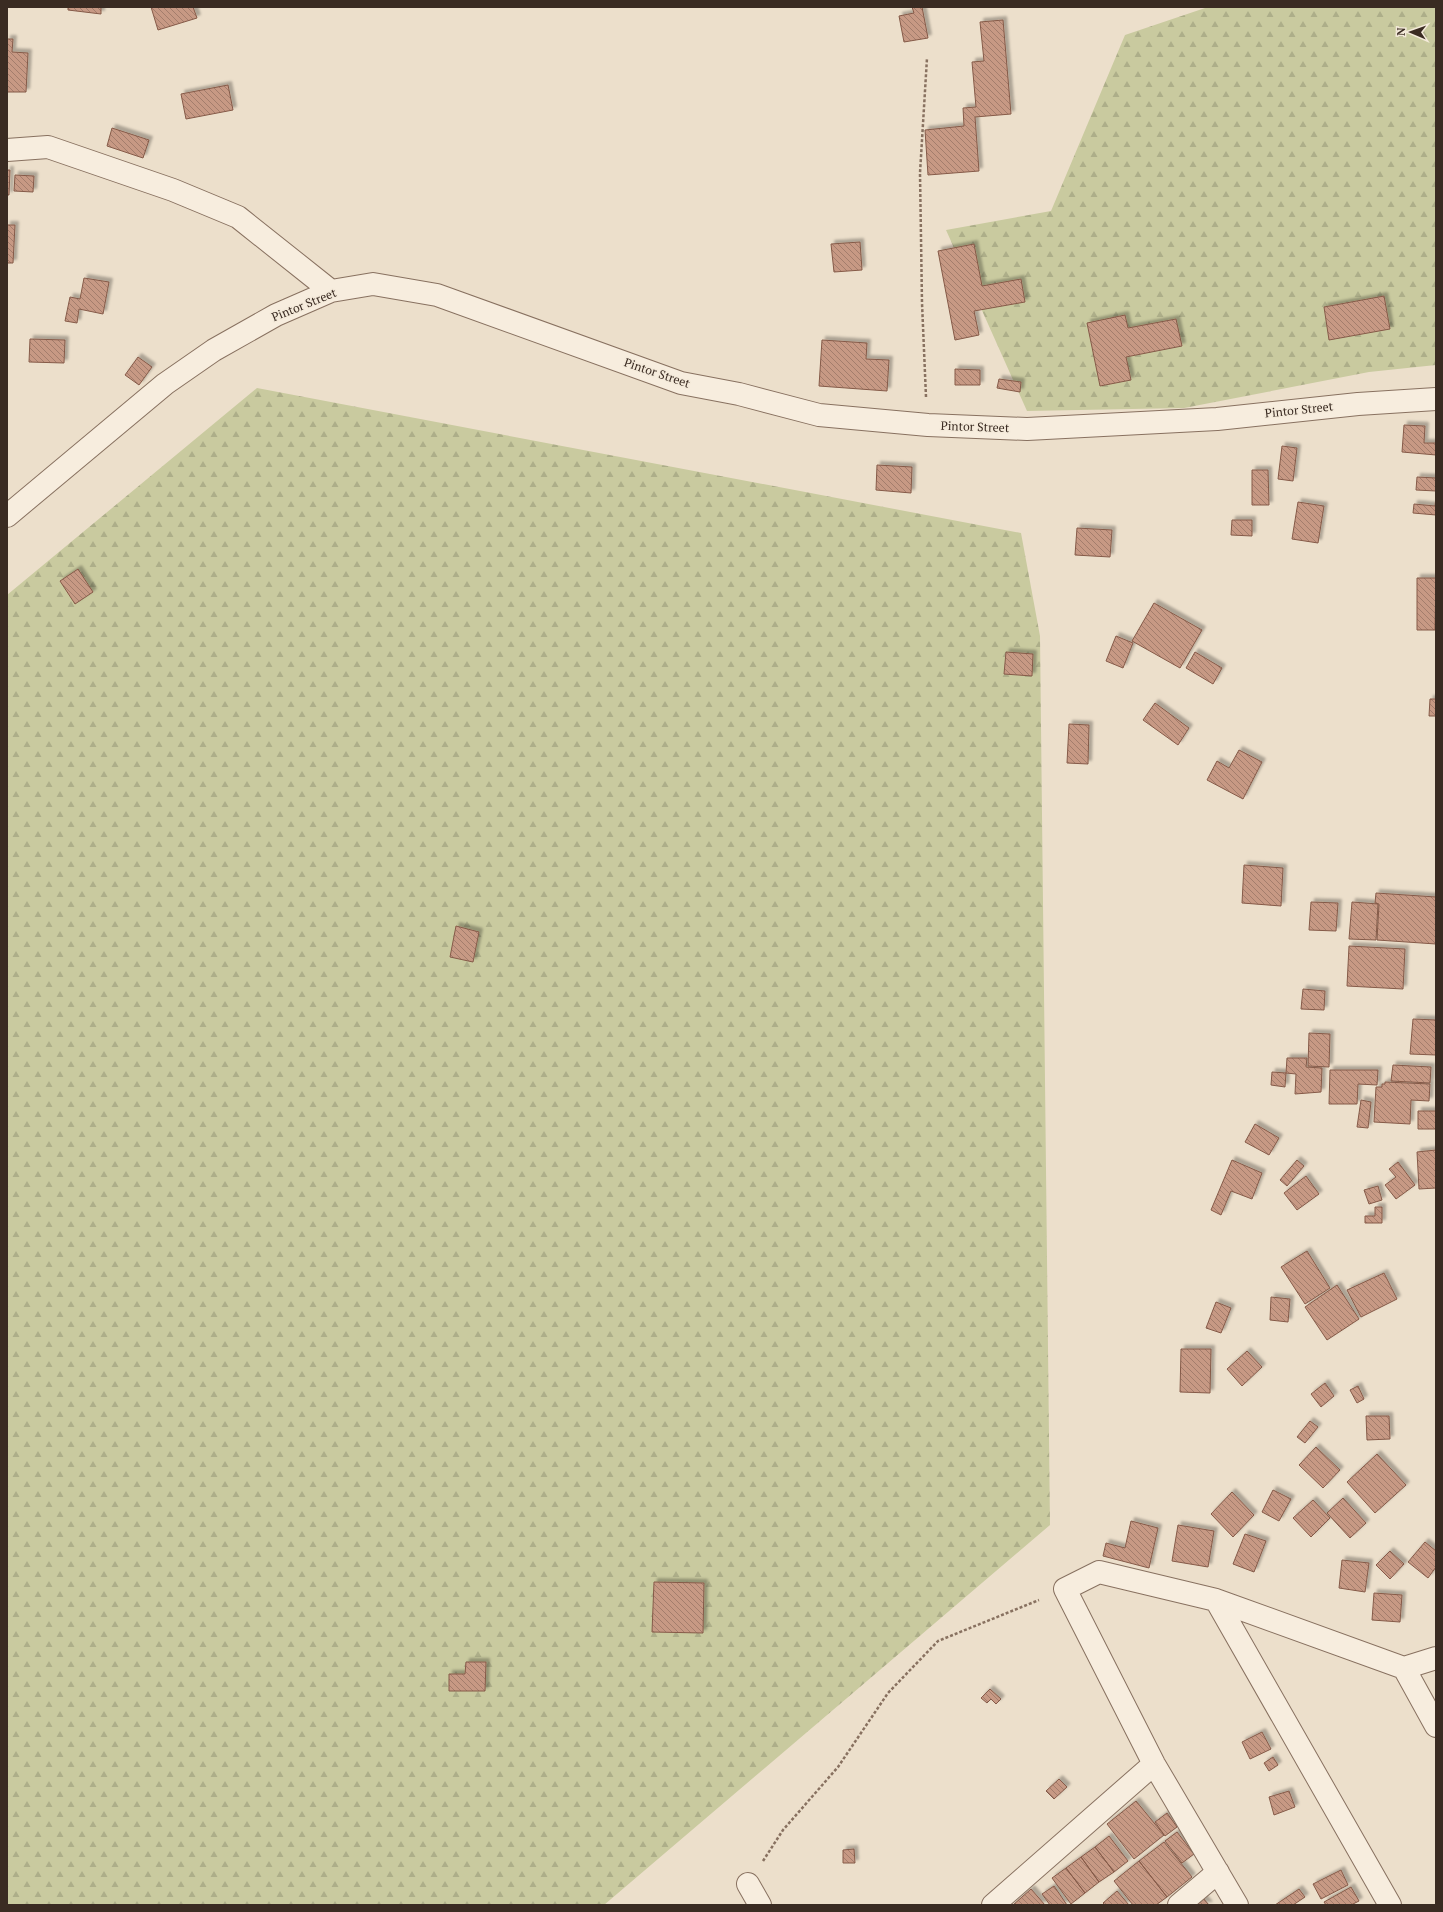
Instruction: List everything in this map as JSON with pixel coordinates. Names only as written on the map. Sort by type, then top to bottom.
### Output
[{"type":"street","points":[[7,150],[48,148],[173,190],[238,217],[331,291]]},
{"type":"street","name":"Pintor Street","points":[[7,516],[177,376],[214,350],[276,314],[331,291],[373,284],[437,295],[681,383],[739,394],[819,415],[928,425],[1027,429],[1217,419],[1358,404],[1436,399]]},
{"type":"street","points":[[1237,1905],[1154,1764],[1065,1589],[1099,1572],[1216,1600],[1404,1668],[1436,1658]]},
{"type":"street","points":[[1216,1600],[1390,1905]]},
{"type":"street","points":[[1404,1668],[1436,1726]]},
{"type":"street","points":[[993,1905],[1154,1764]]},
{"type":"street","points":[[1179,1905],[1218,1872]]},
{"type":"street","points":[[748,1884],[760,1905]]},
{"type":"path","points":[[927,58],[920,173],[922,303],[928,425]]},
{"type":"path","points":[[748,1884],[783,1830],[838,1767],[888,1693],[938,1641],[1065,1589]]},
{"type":"green space","points":[[1208,7],[1436,7],[1436,365],[1369,372],[1184,408],[1027,411],[946,230],[1051,211],[1125,35]]},
{"type":"green space","points":[[257,388],[1021,533],[1040,636],[1050,1525],[604,1905],[7,1905],[7,595]]},
{"type":"building","points":[[68,7],[101,7],[101,14],[68,10]]},
{"type":"building","points":[[151,7],[193,7],[197,18],[158,30]]},
{"type":"building","points":[[912,7],[922,7],[928,38],[904,42],[899,16],[914,13]]},
{"type":"building","points":[[1003,20],[1011,114],[975,117],[979,171],[928,175],[925,130],[964,126],[963,108],[976,107],[972,62],[984,61],[980,22]]},
{"type":"building","points":[[7,39],[13,39],[12,52],[28,53],[26,92],[7,92]]},
{"type":"building","points":[[228,85],[233,110],[186,119],[181,94]]},
{"type":"building","points":[[112,128],[149,140],[143,158],[107,146]]},
{"type":"building","points":[[7,170],[10,170],[9,195],[7,195]]},
{"type":"building","points":[[15,175],[34,176],[33,192],[14,191]]},
{"type":"building","points":[[7,225],[15,225],[13,263],[7,263]]},
{"type":"building","points":[[860,242],[862,270],[834,272],[831,244]]},
{"type":"building","points":[[974,244],[982,286],[1021,279],[1025,302],[974,311],[979,335],[955,340],[938,251]]},
{"type":"building","points":[[84,278],[109,282],[103,314],[79,309],[77,323],[65,321],[70,297],[80,299]]},
{"type":"building","points":[[1384,296],[1390,329],[1329,340],[1324,307]]},
{"type":"building","points":[[1125,315],[1128,328],[1176,319],[1182,346],[1126,357],[1131,380],[1100,386],[1087,323]]},
{"type":"building","points":[[30,339],[65,340],[64,363],[29,362]]},
{"type":"building","points":[[822,340],[867,343],[866,359],[889,360],[887,391],[819,386]]},
{"type":"building","points":[[138,357],[152,367],[139,385],[125,375]]},
{"type":"building","points":[[955,369],[980,370],[980,385],[955,385]]},
{"type":"building","points":[[999,379],[1021,382],[1020,392],[997,388]]},
{"type":"building","points":[[1404,425],[1425,426],[1424,443],[1436,443],[1436,455],[1402,452]]},
{"type":"building","points":[[1282,446],[1297,448],[1293,481],[1278,479]]},
{"type":"building","points":[[877,465],[912,467],[911,493],[876,490]]},
{"type":"building","points":[[1252,470],[1268,470],[1269,505],[1252,505]]},
{"type":"building","points":[[1417,477],[1436,478],[1436,491],[1416,490]]},
{"type":"building","points":[[1436,497],[1436,515],[1413,513],[1414,504],[1435,506]]},
{"type":"building","points":[[1298,502],[1324,506],[1318,543],[1292,539]]},
{"type":"building","points":[[1232,520],[1252,520],[1252,536],[1231,535]]},
{"type":"building","points":[[1077,528],[1112,530],[1110,557],[1075,555]]},
{"type":"building","points":[[78,569],[93,592],[75,604],[60,581]]},
{"type":"building","points":[[1417,578],[1436,578],[1435,630],[1417,630]]},
{"type":"building","points":[[1154,603],[1202,630],[1180,668],[1132,641]]},
{"type":"building","points":[[1116,636],[1133,643],[1123,668],[1106,661]]},
{"type":"building","points":[[1006,652],[1033,654],[1032,676],[1004,674]]},
{"type":"building","points":[[1195,652],[1222,668],[1213,684],[1186,668]]},
{"type":"building","points":[[1430,699],[1436,699],[1436,716],[1429,716]]},
{"type":"building","points":[[1155,703],[1189,728],[1178,745],[1143,720]]},
{"type":"building","points":[[1069,724],[1089,725],[1088,764],[1067,763]]},
{"type":"building","points":[[1239,750],[1262,762],[1243,799],[1207,780],[1217,761],[1229,768]]},
{"type":"building","points":[[1244,865],[1283,868],[1281,906],[1242,903]]},
{"type":"building","points":[[1376,893],[1436,897],[1436,944],[1377,940],[1379,904],[1375,903]]},
{"type":"building","points":[[1311,902],[1338,903],[1336,931],[1309,930]]},
{"type":"building","points":[[1352,902],[1378,904],[1376,940],[1349,939]]},
{"type":"building","points":[[456,926],[479,932],[473,962],[450,957]]},
{"type":"building","points":[[1349,946],[1405,949],[1403,989],[1347,986]]},
{"type":"building","points":[[1303,989],[1325,991],[1324,1010],[1301,1009]]},
{"type":"building","points":[[1413,1019],[1436,1020],[1436,1055],[1410,1054]]},
{"type":"building","points":[[1309,1033],[1330,1034],[1329,1067],[1308,1066]]},
{"type":"building","points":[[1287,1058],[1307,1058],[1306,1067],[1322,1068],[1321,1092],[1295,1094],[1296,1074],[1286,1073]]},
{"type":"building","points":[[1393,1065],[1431,1067],[1430,1083],[1391,1081]]},
{"type":"building","points":[[1330,1070],[1378,1070],[1377,1085],[1358,1084],[1357,1104],[1329,1104]]},
{"type":"building","points":[[1272,1072],[1286,1073],[1285,1087],[1271,1085]]},
{"type":"building","points":[[1385,1082],[1430,1084],[1429,1101],[1411,1100],[1410,1124],[1374,1122],[1376,1087],[1382,1087],[1382,1084],[1385,1084]]},
{"type":"building","points":[[1361,1100],[1371,1102],[1368,1128],[1357,1127]]},
{"type":"building","points":[[1418,1111],[1436,1111],[1436,1129],[1418,1129]]},
{"type":"building","points":[[1255,1124],[1279,1138],[1269,1155],[1245,1142]]},
{"type":"building","points":[[1436,1150],[1436,1188],[1419,1189],[1417,1152]]},
{"type":"building","points":[[1232,1160],[1262,1173],[1252,1199],[1231,1191],[1221,1215],[1211,1210]]},
{"type":"building","points":[[1297,1160],[1304,1166],[1287,1186],[1280,1180]]},
{"type":"building","points":[[1398,1162],[1415,1185],[1396,1199],[1385,1185],[1396,1177],[1389,1169]]},
{"type":"building","points":[[1306,1176],[1319,1194],[1297,1210],[1284,1193]]},
{"type":"building","points":[[1378,1186],[1382,1200],[1369,1204],[1364,1190]]},
{"type":"building","points":[[1375,1207],[1382,1207],[1382,1223],[1365,1223],[1365,1216],[1375,1216]]},
{"type":"building","points":[[1307,1251],[1330,1288],[1305,1304],[1281,1267]]},
{"type":"building","points":[[1384,1273],[1397,1299],[1361,1317],[1347,1290]]},
{"type":"building","points":[[1337,1285],[1359,1319],[1327,1340],[1305,1307]]},
{"type":"building","points":[[1271,1297],[1290,1299],[1288,1322],[1270,1320]]},
{"type":"building","points":[[1216,1302],[1231,1308],[1221,1333],[1206,1328]]},
{"type":"building","points":[[1181,1349],[1211,1349],[1210,1393],[1180,1392]]},
{"type":"building","points":[[1247,1351],[1262,1367],[1242,1386],[1227,1369]]},
{"type":"building","points":[[1325,1383],[1334,1396],[1321,1407],[1311,1394]]},
{"type":"building","points":[[1358,1386],[1364,1399],[1357,1403],[1350,1390]]},
{"type":"building","points":[[1366,1416],[1389,1416],[1390,1439],[1367,1440]]},
{"type":"building","points":[[1310,1421],[1318,1427],[1305,1443],[1297,1437]]},
{"type":"building","points":[[1316,1447],[1340,1470],[1323,1488],[1299,1465]]},
{"type":"building","points":[[1377,1454],[1406,1485],[1375,1513],[1347,1482]]},
{"type":"building","points":[[1273,1490],[1291,1499],[1279,1521],[1262,1512]]},
{"type":"building","points":[[1232,1492],[1254,1515],[1233,1537],[1211,1514]]},
{"type":"building","points":[[1343,1498],[1366,1523],[1350,1538],[1327,1513]]},
{"type":"building","points":[[1313,1500],[1330,1518],[1311,1537],[1293,1518]]},
{"type":"building","points":[[1131,1521],[1158,1528],[1149,1568],[1103,1556],[1106,1543],[1125,1548]]},
{"type":"building","points":[[1178,1525],[1214,1531],[1208,1567],[1172,1561]]},
{"type":"building","points":[[1245,1534],[1266,1541],[1254,1572],[1233,1564]]},
{"type":"building","points":[[1425,1542],[1436,1551],[1436,1567],[1428,1578],[1408,1562]]},
{"type":"building","points":[[1390,1551],[1404,1564],[1390,1579],[1376,1565]]},
{"type":"building","points":[[1342,1560],[1369,1563],[1365,1592],[1339,1588]]},
{"type":"building","points":[[654,1582],[704,1583],[703,1633],[652,1632]]},
{"type":"building","points":[[1374,1593],[1402,1595],[1400,1622],[1372,1620]]},
{"type":"building","points":[[466,1662],[486,1662],[485,1691],[449,1691],[449,1674],[465,1674]]},
{"type":"building","points":[[990,1689],[1001,1699],[996,1704],[991,1699],[987,1703],[981,1698]]},
{"type":"building","points":[[1262,1732],[1271,1749],[1250,1759],[1242,1742]]},
{"type":"building","points":[[1273,1757],[1278,1765],[1269,1771],[1264,1763]]},
{"type":"building","points":[[1059,1779],[1067,1787],[1054,1799],[1046,1791]]},
{"type":"building","points":[[1289,1791],[1295,1807],[1274,1815],[1269,1797]]},
{"type":"building","points":[[1136,1801],[1164,1835],[1134,1859],[1107,1824]]},
{"type":"building","points":[[1167,1813],[1177,1827],[1165,1836],[1155,1822]]},
{"type":"building","points":[[1177,1832],[1194,1854],[1182,1863],[1165,1841]]},
{"type":"building","points":[[1109,1836],[1128,1861],[1114,1872],[1095,1847]]},
{"type":"building","points":[[1164,1842],[1192,1877],[1167,1897],[1139,1861]]},
{"type":"building","points":[[1095,1847],[1114,1872],[1099,1882],[1081,1857]]},
{"type":"building","points":[[854,1849],[855,1863],[843,1863],[843,1850]]},
{"type":"building","points":[[1081,1857],[1099,1882],[1085,1893],[1066,1868]]},
{"type":"building","points":[[1139,1861],[1167,1897],[1156,1905],[1133,1905],[1114,1881]]},
{"type":"building","points":[[1066,1868],[1085,1893],[1071,1904],[1052,1878]]},
{"type":"building","points":[[1341,1870],[1348,1885],[1321,1899],[1313,1884]]},
{"type":"building","points":[[1054,1886],[1067,1905],[1050,1905],[1042,1894]]},
{"type":"building","points":[[1351,1887],[1359,1901],[1351,1905],[1326,1905],[1324,1902]]},
{"type":"building","points":[[1031,1889],[1045,1905],[1013,1905]]},
{"type":"building","points":[[1299,1889],[1305,1897],[1293,1905],[1275,1905]]},
{"type":"building","points":[[1117,1891],[1129,1905],[1105,1905],[1103,1903]]},
{"type":"building","points":[[1203,1898],[1209,1905],[1196,1905]]}]
